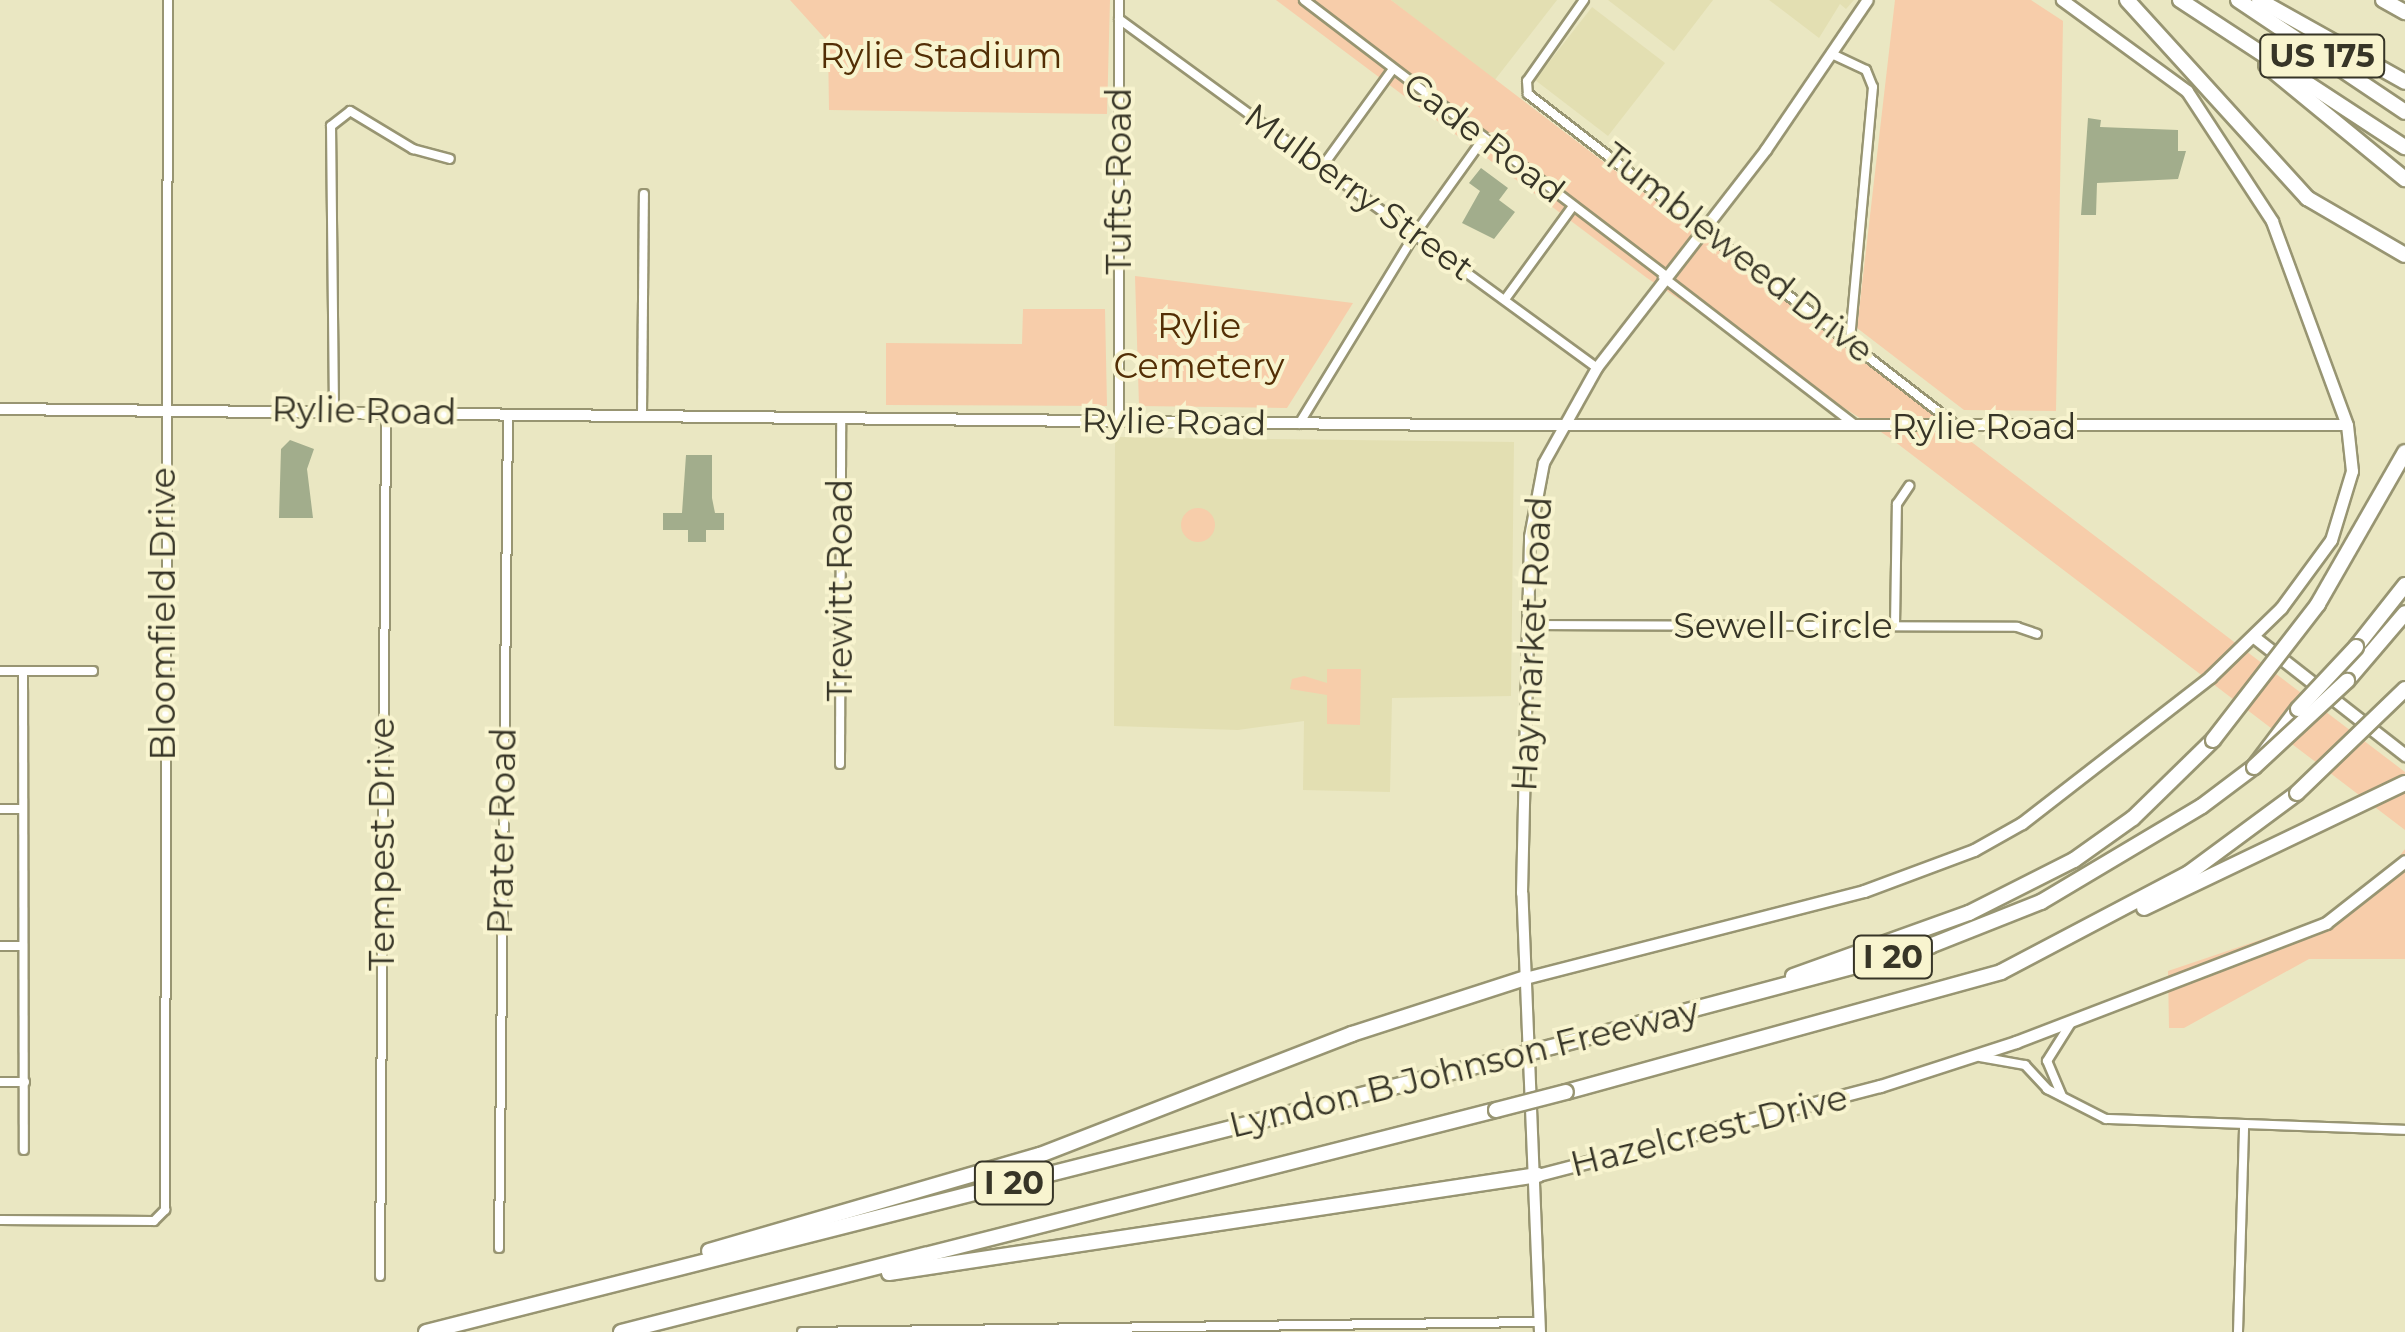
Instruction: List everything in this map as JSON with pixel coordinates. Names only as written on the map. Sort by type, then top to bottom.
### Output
[{"type":"highway","points":[[2127,0],[2307,198],[2405,255]]},
{"type":"highway","name":"US 175","points":[[2180,0],[2405,147]]},
{"type":"highway","name":"US 175","points":[[2238,0],[2405,112]]},
{"type":"highway","points":[[2259,0],[2405,82]]},
{"type":"highway","points":[[2383,0],[2405,12]]},
{"type":"highway","points":[[2202,14],[2405,179]]},
{"type":"highway","points":[[1684,1012],[1917,934],[2040,879],[2133,818],[2214,740],[2318,604],[2405,452]]},
{"type":"highway","points":[[2254,767],[2405,585]]},
{"type":"highway","name":"Lyndon B Johnson Freeway","points":[[426,1332],[1684,1012],[1986,926],[2091,876],[2202,806],[2254,767],[2370,655],[2405,614]]},
{"type":"highway","name":"Lyndon B Johnson Freeway","points":[[621,1332],[1911,1003],[2098,928],[2189,873],[2297,793],[2405,689]]},
{"type":"highway","points":[[2098,928],[2405,783]]},
{"type":"highway","points":[[560,1298],[1040,1155],[1352,1034],[1525,978]]},
{"type":"highway","points":[[774,1292],[1082,1238],[1370,1205],[1538,1175]]},
{"type":"main road","name":"Lyndon B Johnson Freeway","points":[[1525,978],[1932,870],[2022,823],[2254,637],[2337,527],[2352,472],[2347,425],[2300,282],[2255,190],[2188,90],[2062,0]]},
{"type":"main road","points":[[2254,637],[2405,755]]},
{"type":"main road","points":[[1974,1057],[2326,923],[2405,861]]},
{"type":"main road","name":"Hazelcrest Drive","points":[[1538,1175],[1880,1086],[1974,1057]]},
{"type":"street","name":"Bloomfield Drive","points":[[0,1220],[154,1221],[165,1210],[163,409],[168,0]]},
{"type":"street","name":"Tufts Road","points":[[1119,0],[1120,421]]},
{"type":"street","name":"Cade Road","points":[[1304,0],[1857,426]]},
{"type":"street","name":"Tumbleweed Drive","points":[[1584,0],[1527,81],[1536,102],[1706,225],[1956,425]]},
{"type":"street","name":"Haymarket Road","points":[[1540,1327],[1538,1175],[1525,978],[1528,625],[1535,500],[1560,426],[1597,368],[1834,55],[1868,0]]},
{"type":"street","name":"Mulberry Street","points":[[1119,19],[1597,368]]},
{"type":"street","points":[[1834,55],[1866,70],[1873,87],[1850,340]]},
{"type":"street","points":[[1322,167],[1394,69]]},
{"type":"street","points":[[334,410],[332,126],[350,111],[412,149],[450,159]]},
{"type":"street","points":[[1300,424],[1415,234],[1483,139]]},
{"type":"street","points":[[642,414],[644,194]]},
{"type":"street","points":[[1506,298],[1573,206]]},
{"type":"street","name":"Rylie Road","points":[[0,409],[1560,426],[2347,425]]},
{"type":"street","name":"Tempest Drive","points":[[380,1276],[386,411]]},
{"type":"street","name":"Prater Road","points":[[499,1248],[508,414]]},
{"type":"street","name":"Trewitt Road","points":[[840,764],[841,417]]},
{"type":"street","points":[[1895,626],[1897,504],[1908,486]]},
{"type":"street","name":"Sewell Circle","points":[[1528,625],[1895,626],[2038,634]]},
{"type":"street","points":[[0,670],[94,671]]},
{"type":"street","points":[[23,671],[24,1150]]},
{"type":"street","points":[[0,809],[23,809]]},
{"type":"street","points":[[0,946],[23,946]]},
{"type":"street","points":[[2065,1100],[2046,1060],[2073,1021]]},
{"type":"street","points":[[1974,1057],[2025,1065],[2065,1100],[2128,1122],[2405,1130]]},
{"type":"street","points":[[0,1082],[24,1082]]},
{"type":"street","points":[[2238,1332],[2244,1127]]},
{"type":"street","points":[[802,1332],[1540,1327]]},
{"type":"shaded area","points":[[1391,0],[1557,0],[1494,81]]},
{"type":"shaded area","points":[[1608,0],[1713,0],[1674,51]]},
{"type":"shaded area","points":[[1769,0],[1854,0],[1846,9],[1840,4],[1819,38]]},
{"type":"shaded area","points":[[1592,7],[1665,63],[1608,136],[1535,80]]},
{"type":"shaded area","points":[[1115,437],[1514,442],[1511,696],[1392,698],[1390,792],[1303,790],[1304,721],[1238,730],[1114,726]]},
{"type":"green space","name":"Rylie Stadium","points":[[790,0],[1110,0],[1107,114],[829,110],[828,42]]},
{"type":"green space","points":[[1276,0],[1391,0],[2405,772],[2405,830],[1890,438],[1647,278]]},
{"type":"green space","points":[[1895,0],[2031,0],[2063,21],[2056,411],[1964,410],[1857,328]]},
{"type":"green space","name":"Rylie Cemetery","points":[[1135,276],[1353,303],[1287,408],[1139,406]]},
{"type":"green space","points":[[1023,309],[1105,309],[1107,406],[886,405],[886,343],[1022,344]]},
{"type":"green space","points":[[1198,508],[1210,513],[1215,525],[1210,537],[1198,542],[1186,537],[1181,525],[1186,513]]},
{"type":"green space","points":[[1327,669],[1361,669],[1360,725],[1327,724],[1327,695],[1290,689],[1292,679],[1304,676],[1327,683]]},
{"type":"green space","points":[[2405,849],[2405,959],[2309,959],[2184,1028],[2169,1028],[2168,971],[2361,906]]},
{"type":"building","points":[[2088,118],[2101,120],[2100,127],[2178,130],[2178,151],[2186,151],[2178,179],[2097,183],[2096,215],[2081,215]]},
{"type":"building","points":[[1481,168],[1508,188],[1499,200],[1515,212],[1494,239],[1462,223],[1480,191],[1469,183]]},
{"type":"building","points":[[290,440],[314,449],[307,469],[313,518],[279,518],[281,449]]},
{"type":"building","points":[[686,455],[712,455],[712,498],[715,513],[724,513],[724,530],[706,530],[706,542],[688,542],[688,530],[663,530],[663,513],[682,513]]}]
